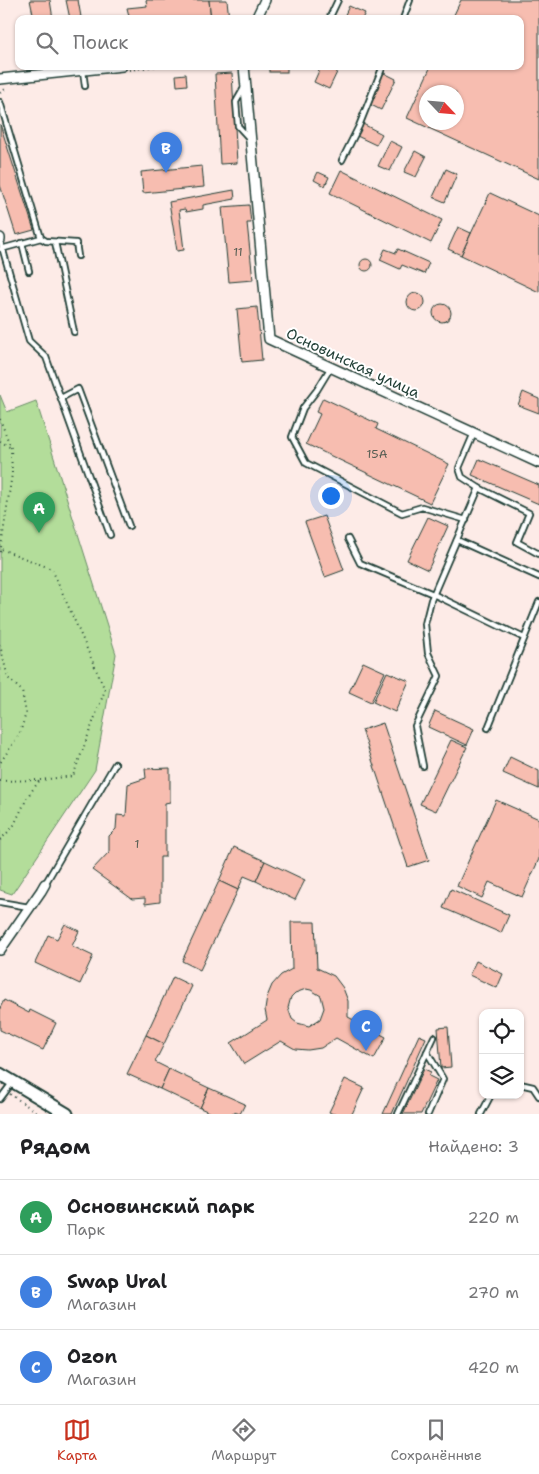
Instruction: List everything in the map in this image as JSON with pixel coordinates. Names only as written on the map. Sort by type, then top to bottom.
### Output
[{"type":"main road","points":[[0,1074],[9,1086],[67,1114]]},
{"type":"street","points":[[258,15],[265,0]]},
{"type":"street","points":[[0,79],[96,70]]},
{"type":"street","name":"Основинская улица","points":[[244,70],[269,339],[539,463]]},
{"type":"street","points":[[0,950],[45,884]]},
{"type":"lane","points":[[331,15],[338,0]]},
{"type":"lane","points":[[404,15],[410,0]]},
{"type":"lane","points":[[342,160],[359,126],[381,70]]},
{"type":"lane","points":[[83,72],[85,86]]},
{"type":"lane","points":[[0,102],[41,238],[46,242],[76,243],[78,256]]},
{"type":"lane","points":[[41,238],[22,243],[1,244],[29,341],[46,356],[110,535]]},
{"type":"lane","points":[[55,242],[74,332]]},
{"type":"lane","points":[[22,243],[29,271]]},
{"type":"lane","points":[[331,368],[303,408],[292,437],[306,463],[402,513],[422,507],[466,520]]},
{"type":"lane","points":[[60,398],[78,390],[129,526]]},
{"type":"lane","points":[[474,433],[459,468],[462,477],[529,514],[517,542],[539,554]]},
{"type":"lane","points":[[423,766],[416,726],[439,676],[428,653],[425,624],[433,594],[479,488]]},
{"type":"lane","points":[[348,539],[360,563],[433,594],[524,638]]},
{"type":"lane","points":[[457,540],[539,577]]},
{"type":"lane","points":[[488,728],[539,602]]},
{"type":"lane","points":[[45,884],[115,764]]},
{"type":"lane","points":[[0,902],[31,907]]},
{"type":"lane","points":[[398,1114],[434,1037]]},
{"type":"lane","points":[[427,1052],[443,1079],[428,1114]]},
{"type":"lane","points":[[524,1085],[533,1087],[539,1096]]},
{"type":"lane","points":[[0,1099],[9,1086]]},
{"type":"lane","points":[[481,1114],[489,1099]]},
{"type":"path","points":[[0,419],[11,448],[12,474],[0,554]]},
{"type":"path","points":[[0,441],[11,448]]},
{"type":"path","points":[[0,782],[73,776],[105,690],[52,569],[1,549]]},
{"type":"path","points":[[0,645],[8,678],[22,691],[26,713],[20,733],[0,763]]},
{"type":"path","points":[[0,840],[13,827],[28,796],[40,780]]},
{"type":"path","points":[[9,1086],[39,1114]]},
{"type":"green space","points":[[0,395],[7,412],[36,401],[116,654],[95,770],[12,894],[0,890]]},
{"type":"building","points":[[30,0],[50,0],[52,15],[33,15]]},
{"type":"building","points":[[66,0],[78,0],[81,15],[69,15]]},
{"type":"building","points":[[146,0],[209,0],[211,15],[129,15],[127,8],[147,6]]},
{"type":"building","points":[[209,0],[227,0],[229,15],[211,15]]},
{"type":"building","points":[[461,0],[539,0],[539,179],[433,130],[464,130],[464,85],[422,85],[429,70],[524,70],[524,15],[454,15]]},
{"type":"building","points":[[349,6],[365,13],[364,15],[345,15]]},
{"type":"building","points":[[269,70],[287,70],[287,72],[269,72]]},
{"type":"building","points":[[319,70],[338,70],[329,89],[314,82]]},
{"type":"building","points":[[382,72],[396,79],[381,110],[367,103]]},
{"type":"building","points":[[232,73],[237,163],[220,164],[215,74]]},
{"type":"building","points":[[186,74],[187,85],[177,86],[176,75]]},
{"type":"building","points":[[419,92],[419,124],[407,118]]},
{"type":"building","points":[[0,124],[34,230],[16,235],[0,185]]},
{"type":"building","points":[[363,124],[382,134],[376,145],[357,136]]},
{"type":"building","points":[[390,141],[402,147],[390,171],[378,166]]},
{"type":"building","points":[[415,151],[426,157],[416,177],[404,172]]},
{"type":"building","points":[[202,166],[204,187],[143,193],[141,172]]},
{"type":"building","points":[[446,169],[457,174],[445,202],[433,197]]},
{"type":"building","points":[[341,170],[442,220],[431,243],[330,193]]},
{"type":"building","points":[[318,172],[329,177],[325,186],[314,180]]},
{"type":"building","points":[[234,190],[235,199],[203,205],[203,209],[186,212],[185,209],[179,210],[184,250],[177,251],[169,202]]},
{"type":"building","points":[[490,193],[539,216],[539,292],[461,255]]},
{"type":"building","points":[[249,205],[251,223],[247,223],[253,280],[229,282],[222,207]]},
{"type":"building","points":[[458,227],[471,233],[461,255],[448,249]]},
{"type":"building","points":[[385,249],[396,253],[398,249],[429,263],[424,274],[402,265],[400,269],[380,260]]},
{"type":"building","points":[[366,259],[372,265],[366,271],[360,265]]},
{"type":"building","points":[[412,293],[420,293],[425,298],[423,309],[412,311],[407,306],[407,298]]},
{"type":"building","points":[[438,304],[446,304],[451,309],[449,320],[438,322],[433,317],[433,309]]},
{"type":"building","points":[[257,307],[262,360],[242,362],[237,309]]},
{"type":"building","points":[[523,392],[539,399],[539,413],[518,405]]},
{"type":"building","points":[[323,398],[378,424],[376,429],[449,464],[430,503],[306,444],[320,414],[316,412]]},
{"type":"building","points":[[479,459],[539,485],[539,504],[472,475]]},
{"type":"building","points":[[324,516],[344,570],[325,577],[305,522]]},
{"type":"building","points":[[428,517],[448,526],[428,570],[407,560]]},
{"type":"building","points":[[363,662],[385,672],[371,702],[349,692]]},
{"type":"building","points":[[387,672],[409,681],[395,712],[373,702]]},
{"type":"building","points":[[435,711],[474,729],[467,745],[428,727]]},
{"type":"building","points":[[383,723],[429,860],[408,867],[362,730]]},
{"type":"building","points":[[451,740],[467,747],[436,811],[420,804]]},
{"type":"building","points":[[510,757],[539,771],[539,789],[503,773]]},
{"type":"building","points":[[170,768],[170,802],[165,803],[165,857],[160,857],[160,902],[145,904],[145,898],[132,899],[92,870],[109,852],[109,836],[116,829],[117,815],[126,816],[128,784],[146,778],[145,769]]},
{"type":"building","points":[[496,800],[539,819],[539,859],[522,897],[489,882],[482,898],[457,886]]},
{"type":"building","points":[[234,847],[265,861],[256,881],[244,876],[238,890],[219,881]]},
{"type":"building","points":[[265,861],[305,880],[295,900],[256,881]]},
{"type":"building","points":[[219,881],[238,890],[200,970],[182,961]]},
{"type":"building","points":[[451,889],[509,915],[501,933],[443,908]]},
{"type":"building","points":[[291,922],[315,922],[317,968],[334,976],[343,988],[348,1001],[348,1017],[386,1037],[374,1059],[336,1038],[321,1048],[308,1050],[295,1049],[281,1041],[244,1064],[231,1043],[267,1020],[265,1010],[267,997],[272,985],[281,975],[292,969]],"holes":[[[306,989],[321,996],[324,1008],[320,1019],[309,1026],[297,1023],[292,1019],[288,1008],[291,997],[295,993]]]},
{"type":"building","points":[[65,924],[79,931],[72,946],[93,956],[80,984],[35,963],[48,935],[57,939]]},
{"type":"building","points":[[476,961],[503,974],[497,988],[469,975]]},
{"type":"building","points":[[173,977],[192,986],[164,1044],[146,1035]]},
{"type":"building","points":[[4,1000],[29,1013],[30,1010],[56,1023],[43,1050],[0,1030],[0,1008]]},
{"type":"building","points":[[448,1027],[451,1067],[441,1068],[438,1028]]},
{"type":"building","points":[[146,1035],[164,1044],[155,1062],[169,1069],[160,1089],[127,1074]]},
{"type":"building","points":[[419,1035],[426,1038],[392,1114],[383,1114]]},
{"type":"building","points":[[169,1069],[209,1088],[200,1108],[160,1089]]},
{"type":"building","points":[[424,1069],[431,1072],[429,1076],[437,1080],[421,1114],[403,1114]]},
{"type":"building","points":[[345,1079],[364,1088],[352,1114],[333,1114],[329,1112]]},
{"type":"building","points":[[209,1088],[245,1104],[240,1114],[234,1112],[233,1114],[214,1114],[200,1108]]},
{"type":"place","name":"Swap Ural","points":[[166,173]]},
{"type":"place","name":"Основинский парк","points":[[39,533]]},
{"type":"place","name":"Ozon","points":[[366,1051]]}]
